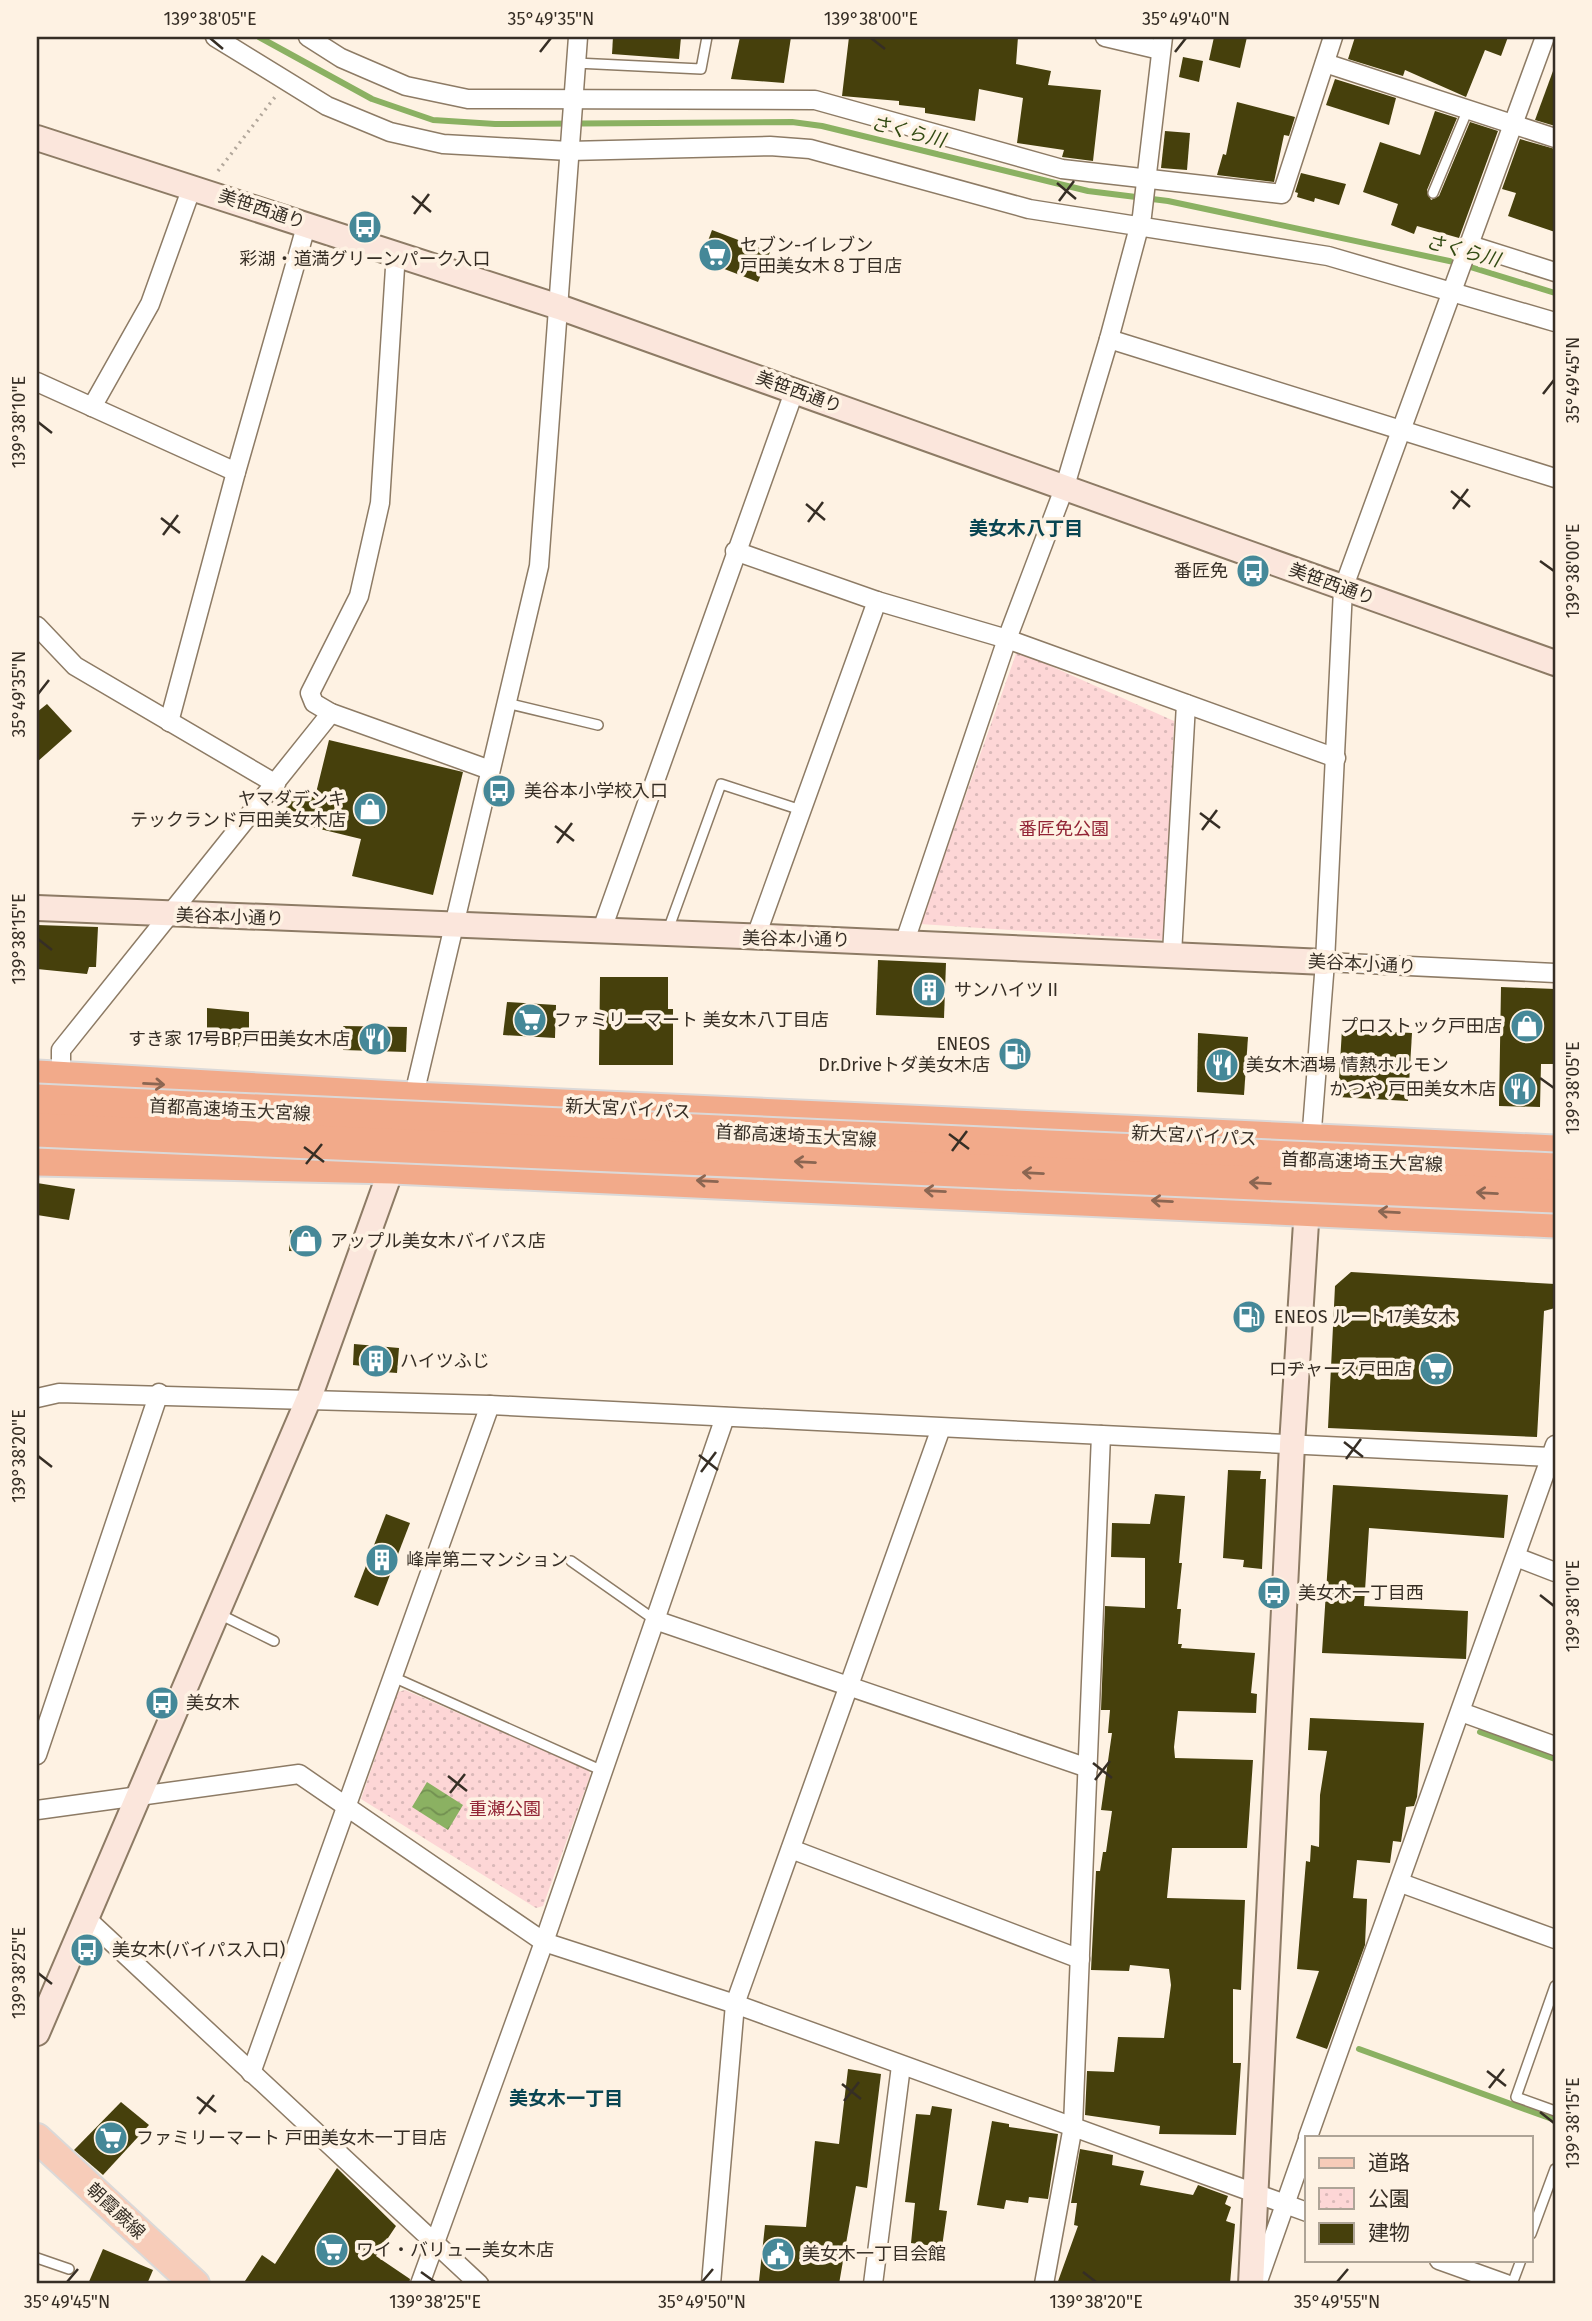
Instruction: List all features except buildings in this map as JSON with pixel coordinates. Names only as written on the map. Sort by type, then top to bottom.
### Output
[{"type":"highway","name":"新大宮バイパス","points":[[45,1082],[1555,1153]]},
{"type":"highway","points":[[45,1082],[139,1119]]},
{"type":"highway","name":"首都高速埼玉大宮線","points":[[37,1101],[139,1119],[1555,1196]]},
{"type":"highway","points":[[37,1141],[139,1119]]},
{"type":"highway","name":"首都高速埼玉大宮線","points":[[37,1130],[139,1119],[1555,1170]]},
{"type":"highway","points":[[37,1159],[393,1167],[1307,1207],[1555,1221]]},
{"type":"main road","name":"朝霞蕨線","points":[[37,2138],[195,2284]]},
{"type":"street","points":[[215,37],[327,106],[390,132],[443,144],[770,146],[810,149],[1029,209],[1141,221],[1328,256],[1455,284],[1555,322]]},
{"type":"street","points":[[308,37],[341,58],[406,86],[468,99],[573,104],[815,100],[1062,169],[1147,181],[1282,194],[1333,37]]},
{"type":"street","points":[[37,2033],[309,1398],[393,1167],[413,1099],[539,566],[578,37]]},
{"type":"street","points":[[905,941],[1007,639],[1065,486],[1141,221],[1162,43],[1105,37]]},
{"type":"street","points":[[1311,1142],[1325,962],[1343,589],[1545,37]]},
{"type":"street","points":[[1325,63],[1555,138]]},
{"type":"street","name":"美笹西通り","points":[[37,138],[397,252],[559,307],[1555,663]]},
{"type":"street","points":[[92,407],[150,304],[198,188]]},
{"type":"street","points":[[169,722],[307,223]]},
{"type":"street","points":[[1469,248],[1555,272]]},
{"type":"street","points":[[397,252],[380,503],[359,596],[310,693],[314,703],[331,713],[490,770]]},
{"type":"street","points":[[1109,339],[1555,478]]},
{"type":"street","points":[[37,382],[236,472]]},
{"type":"street","points":[[601,932],[794,392]]},
{"type":"street","points":[[735,551],[877,601],[1007,639],[1336,758]]},
{"type":"street","points":[[755,939],[877,601]]},
{"type":"street","points":[[37,626],[75,666],[276,784]]},
{"type":"street","points":[[1172,954],[1186,704]]},
{"type":"street","points":[[45,1082],[61,1050],[331,713]]},
{"type":"street","name":"美谷本小通り","points":[[37,908],[755,939],[905,941],[1555,973]]},
{"type":"street","points":[[1254,2284],[1256,2193],[1307,1207]]},
{"type":"street","points":[[37,1398],[59,1392],[309,1398],[1293,1445],[1553,1451],[1309,2136]]},
{"type":"street","points":[[37,1755],[159,1393]]},
{"type":"street","points":[[251,2073],[490,1405]]},
{"type":"street","points":[[420,2284],[544,1942],[725,1417]]},
{"type":"street","points":[[711,2284],[735,2004],[942,1428]]},
{"type":"street","points":[[1044,2284],[1073,2126],[1101,1435]]},
{"type":"street","points":[[1516,1557],[1555,1572]]},
{"type":"street","points":[[655,1620],[1088,1768]]},
{"type":"street","points":[[1461,1712],[1555,1746]]},
{"type":"street","points":[[37,1810],[299,1774],[544,1942],[735,2004],[1305,2210]]},
{"type":"street","points":[[791,1849],[1080,1959]]},
{"type":"street","points":[[1401,1883],[1555,1939]]},
{"type":"street","points":[[87,1919],[479,2284]]},
{"type":"street","points":[[873,2284],[901,2066]]},
{"type":"street","points":[[1254,2284],[1305,2148]]},
{"type":"street","points":[[1445,2262],[1506,2284]]},
{"type":"lane","points":[[576,63],[697,69],[703,65],[707,37]]},
{"type":"lane","points":[[1433,193],[1468,109]]},
{"type":"lane","points":[[506,704],[598,725]]},
{"type":"lane","points":[[666,935],[721,784],[801,810]]},
{"type":"lane","points":[[571,1561],[655,1620]]},
{"type":"lane","points":[[216,1613],[274,1641]]},
{"type":"lane","points":[[393,1676],[603,1771]]},
{"type":"lane","points":[[1555,1986],[1516,2096],[1555,2111]]},
{"type":"lane","points":[[1532,2231],[1555,2169]]},
{"type":"lane","points":[[37,2258],[69,2269]]},
{"type":"lane","points":[[1512,2284],[1520,2262]]},
{"type":"path","points":[[198,188],[286,82]]},
{"type":"green space","name":"番匠免公園","points":[[1017,651],[1174,721],[1165,940],[920,924]]},
{"type":"green space","name":"重瀬公園","points":[[405,1690],[589,1770],[590,1776],[543,1906],[536,1908],[361,1799],[398,1692]]},
{"type":"water","points":[[427,1782],[463,1805],[448,1830],[412,1807]]},
{"type":"waterway","name":"さくら川","points":[[259,37],[372,99],[433,120],[495,124],[792,122],[822,126],[1088,191],[1168,201],[1454,262],[1555,293]]},
{"type":"waterway","points":[[1480,1732],[1555,1759]]},
{"type":"waterway","points":[[1359,2049],[1555,2120]]},
{"type":"place","name":"彩湖・道満グリーンパーク入口","points":[[365,227]]},
{"type":"place","name":"セブン-イレブン 戸田美女木８丁目店","points":[[715,255]]},
{"type":"place","name":"番匠免","points":[[1253,571]]},
{"type":"place","name":"美谷本小学校入口","points":[[499,791]]},
{"type":"place","name":"ヤマダデンキ テックランド戸田美女木店","points":[[370,809]]},
{"type":"place","name":"サンハイツⅡ","points":[[929,990]]},
{"type":"place","name":"ファミリーマート 美女木八丁目店","points":[[530,1020]]},
{"type":"place","name":"プロストック戸田店","points":[[1527,1026]]},
{"type":"place","name":"すき家 17号BP戸田美女木店","points":[[375,1039]]},
{"type":"place","name":"ENEOS Dr.Driveトダ美女木店","points":[[1015,1054]]},
{"type":"place","name":"美女木酒場 情熱ホルモン","points":[[1222,1065]]},
{"type":"place","name":"かつや 戸田美女木店","points":[[1520,1089]]},
{"type":"place","name":"アップル美女木バイパス店","points":[[306,1241]]},
{"type":"place","name":"ENEOS ルート17美女木","points":[[1249,1317]]},
{"type":"place","name":"ハイツふじ","points":[[376,1361]]},
{"type":"place","name":"ロヂャース戸田店","points":[[1436,1369]]},
{"type":"place","name":"峰岸第二マンション","points":[[382,1560]]},
{"type":"place","name":"美女木一丁目西","points":[[1274,1593]]},
{"type":"place","name":"美女木","points":[[162,1703]]},
{"type":"place","name":"美女木(バイパス入口)","points":[[87,1950]]},
{"type":"place","name":"ファミリーマート 戸田美女木一丁目店","points":[[111,2138]]},
{"type":"place","name":"ワイ・バリュー美女木店","points":[[332,2250]]},
{"type":"place","name":"美女木一丁目会館","points":[[778,2254]]},
{"type":"district","name":"美女木八丁目","points":[[1026,528]]},
{"type":"district","name":"美女木一丁目","points":[[566,2098]]}]
